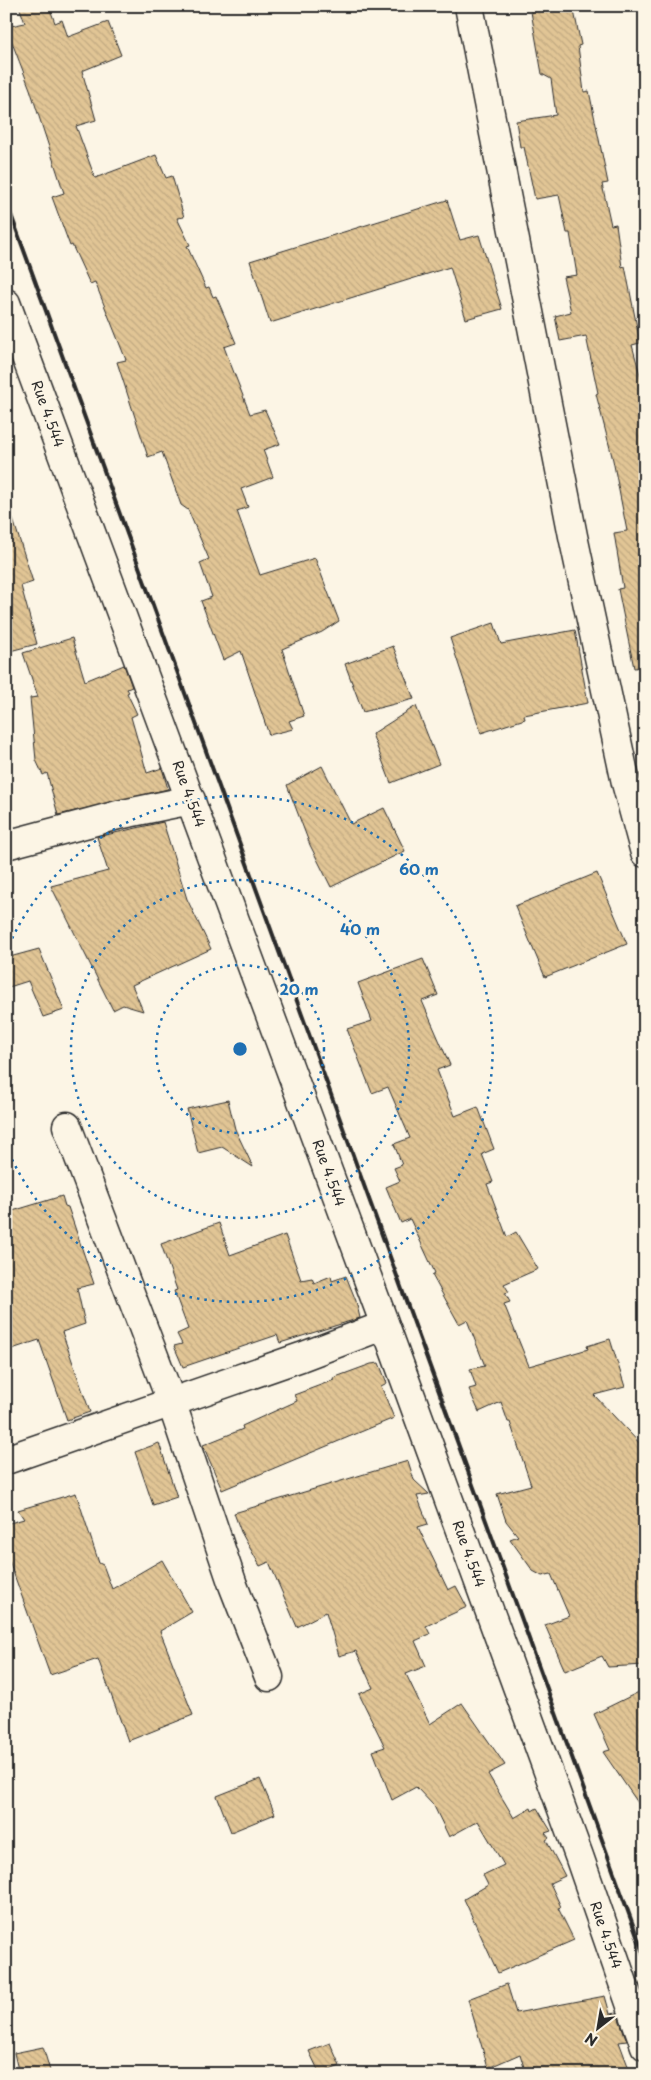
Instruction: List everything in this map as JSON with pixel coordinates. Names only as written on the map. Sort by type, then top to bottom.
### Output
[{"type":"street","points":[[469,6],[573,536],[626,784],[645,853]]},
{"type":"street","name":"Rue 4.544","points":[[6,303],[385,1325],[579,1856],[645,2046]]},
{"type":"street","points":[[6,845],[118,815],[191,800]]},
{"type":"street","points":[[67,1126],[171,1401],[233,1585],[270,1677]]},
{"type":"street","points":[[6,1460],[385,1325]]},
{"type":"building","points":[[19,6],[49,6],[55,23],[62,20],[68,37],[108,22],[121,55],[82,71],[96,120],[76,126],[95,178],[156,155],[166,178],[172,176],[184,217],[177,218],[190,245],[187,246],[206,288],[209,287],[213,297],[216,296],[236,343],[224,347],[250,414],[265,410],[280,444],[263,450],[273,477],[241,489],[248,507],[237,511],[260,575],[315,558],[339,621],[322,632],[282,649],[304,716],[289,721],[293,729],[269,735],[241,651],[223,660],[201,601],[212,597],[200,563],[209,559],[188,510],[181,505],[162,452],[148,457],[117,362],[126,360],[95,282],[90,284],[72,245],[70,246],[52,197],[64,193],[30,89],[6,27],[25,23]]},
{"type":"building","points":[[530,6],[573,6],[581,45],[578,46],[584,92],[589,91],[608,183],[602,184],[611,225],[616,224],[622,267],[625,266],[640,343],[632,345],[645,393],[645,667],[634,668],[618,589],[623,588],[614,533],[627,531],[613,460],[596,394],[598,393],[586,336],[560,341],[555,316],[571,312],[563,277],[577,275],[570,233],[567,233],[559,195],[535,199],[524,147],[520,147],[516,121],[556,115],[551,79],[542,74]]},
{"type":"building","points":[[447,200],[460,240],[479,235],[502,309],[466,319],[450,267],[270,323],[250,261]]},
{"type":"building","points":[[11,513],[33,582],[21,586],[37,644],[6,652],[6,514]]},
{"type":"building","points":[[494,623],[501,644],[575,630],[588,703],[524,715],[525,719],[481,733],[450,638]]},
{"type":"building","points":[[72,638],[85,681],[124,665],[132,687],[127,689],[129,692],[127,693],[137,714],[131,717],[147,773],[162,768],[168,789],[58,815],[47,773],[43,775],[36,760],[30,698],[38,697],[23,653]]},
{"type":"building","points":[[393,646],[414,699],[363,712],[345,664]]},
{"type":"building","points":[[416,706],[439,764],[391,783],[372,734]]},
{"type":"building","points":[[322,766],[351,824],[384,808],[405,851],[331,887],[310,845],[287,785]]},
{"type":"building","points":[[163,822],[187,899],[211,949],[132,985],[143,1011],[123,1005],[113,1010],[51,886],[108,871],[97,837]]},
{"type":"building","points":[[597,873],[627,944],[545,977],[515,906]]},
{"type":"building","points":[[39,949],[64,1010],[43,1017],[28,981],[6,988],[6,958]]},
{"type":"building","points":[[423,959],[438,995],[422,1001],[450,1065],[437,1070],[455,1116],[478,1107],[494,1149],[482,1154],[493,1182],[487,1184],[507,1237],[516,1232],[538,1269],[504,1284],[509,1292],[505,1293],[510,1302],[504,1304],[529,1366],[588,1349],[587,1346],[610,1339],[625,1387],[594,1395],[645,1449],[645,1665],[608,1667],[602,1656],[565,1671],[545,1625],[569,1616],[551,1574],[542,1576],[533,1571],[510,1539],[518,1536],[506,1521],[497,1494],[531,1485],[510,1422],[508,1422],[501,1402],[479,1412],[469,1389],[476,1387],[470,1369],[485,1366],[467,1320],[459,1324],[432,1275],[435,1273],[410,1219],[401,1223],[386,1187],[400,1181],[394,1168],[402,1165],[394,1144],[410,1138],[388,1087],[372,1093],[347,1029],[372,1021],[358,983]]},
{"type":"building","points":[[228,1100],[235,1129],[253,1167],[222,1147],[198,1153],[187,1109]]},
{"type":"building","points":[[62,1196],[65,1206],[68,1207],[94,1284],[77,1288],[85,1324],[62,1332],[90,1412],[67,1420],[39,1340],[6,1351],[6,1213]]},
{"type":"building","points":[[219,1223],[230,1255],[285,1235],[301,1280],[312,1278],[314,1283],[331,1276],[332,1281],[346,1276],[356,1301],[360,1318],[280,1343],[277,1335],[183,1367],[174,1346],[182,1344],[177,1334],[188,1329],[174,1291],[177,1290],[161,1244]]},
{"type":"building","points":[[379,1363],[387,1383],[381,1386],[394,1418],[222,1490],[203,1445],[243,1429],[242,1426],[297,1401],[294,1395],[334,1380],[333,1378],[371,1364]]},
{"type":"building","points":[[159,1443],[177,1497],[153,1505],[135,1452]]},
{"type":"building","points":[[408,1461],[414,1480],[429,1494],[417,1496],[428,1524],[418,1527],[448,1590],[456,1586],[467,1607],[426,1626],[430,1634],[415,1641],[426,1666],[406,1674],[430,1724],[462,1703],[505,1765],[488,1774],[514,1818],[531,1808],[532,1811],[537,1808],[551,1831],[545,1833],[549,1838],[546,1840],[565,1876],[550,1883],[561,1907],[558,1908],[574,1940],[498,1973],[464,1899],[488,1885],[483,1875],[504,1865],[478,1821],[449,1837],[434,1806],[416,1787],[392,1800],[373,1751],[385,1747],[359,1694],[373,1688],[356,1651],[339,1656],[326,1612],[297,1627],[269,1562],[260,1566],[241,1532],[234,1513]]},
{"type":"building","points":[[76,1493],[99,1563],[103,1565],[112,1589],[162,1560],[192,1612],[160,1631],[193,1715],[128,1741],[98,1659],[50,1675],[6,1552],[6,1524],[24,1519],[18,1510]]},
{"type":"building","points":[[645,1689],[645,1813],[603,1752],[610,1750],[594,1714]]},
{"type":"building","points":[[260,1779],[275,1814],[231,1832],[217,1796]]},
{"type":"building","points":[[507,1984],[516,2013],[605,1996],[610,2014],[617,2013],[627,2041],[619,2042],[631,2074],[526,2074],[520,2054],[488,2068],[468,1999]]},
{"type":"building","points":[[330,2043],[340,2066],[320,2074],[309,2051]]},
{"type":"building","points":[[43,2047],[51,2074],[19,2074],[14,2053]]},
{"type":"railway","points":[[6,201],[645,1958]]}]
